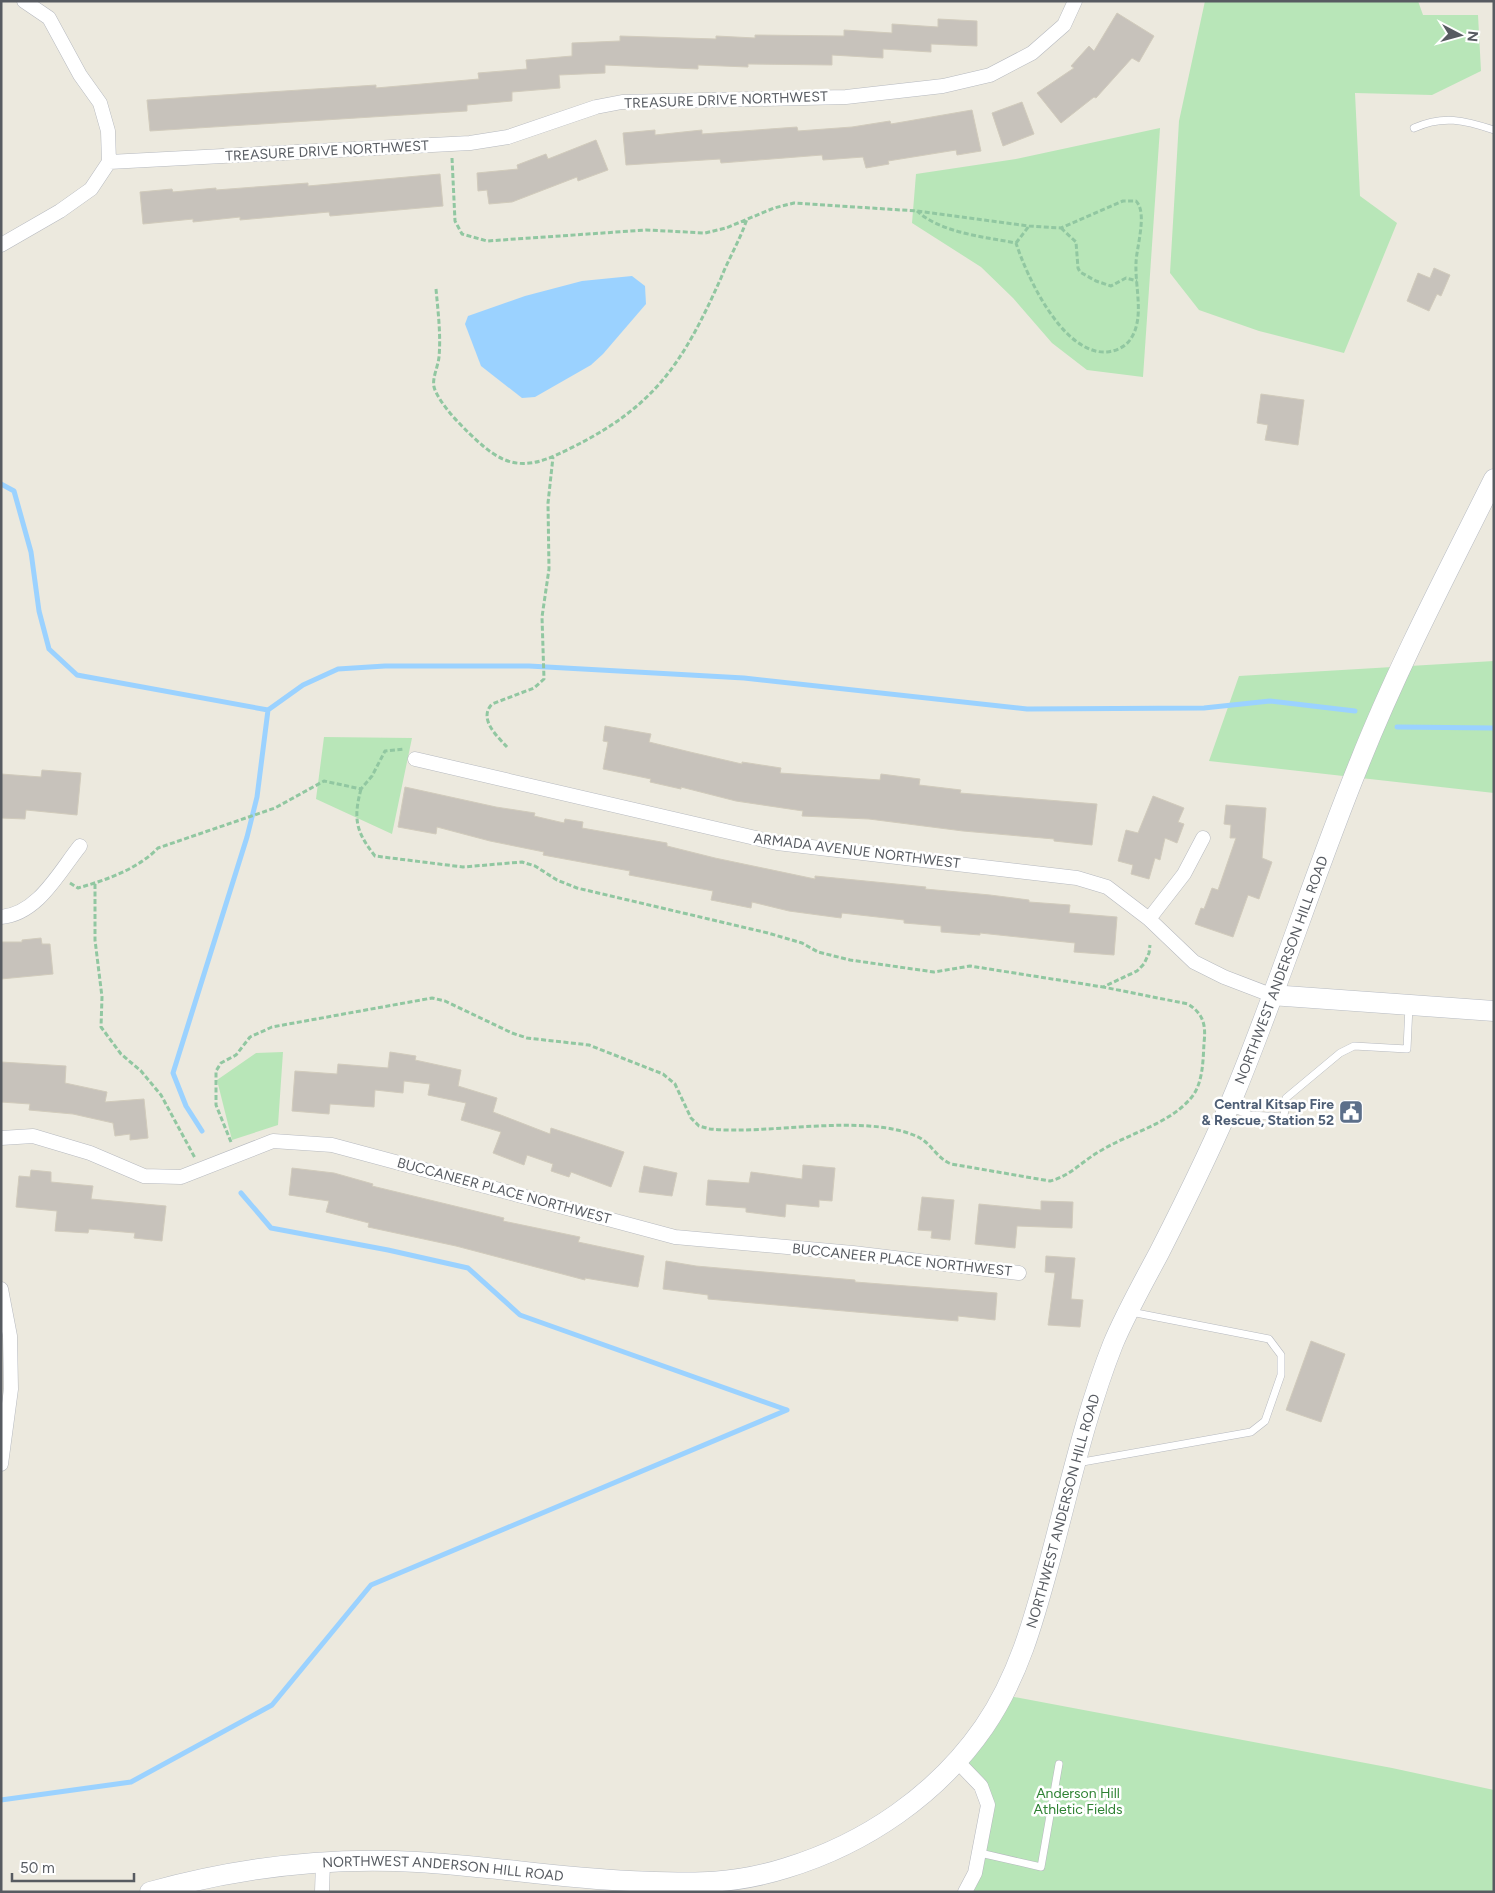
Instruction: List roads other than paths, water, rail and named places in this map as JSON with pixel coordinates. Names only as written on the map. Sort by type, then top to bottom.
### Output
[{"type":"main road","name":"NORTHWEST ANDERSON HILL ROAD","points":[[150,1892],[224,1875],[323,1862],[424,1862],[584,1879],[674,1884],[707,1884],[752,1878],[807,1861],[858,1838],[906,1808],[957,1761],[990,1717],[1023,1654],[1105,1366],[1129,1311],[1201,1170],[1229,1107],[1325,850],[1380,712],[1494,478]]},
{"type":"main road","points":[[1271,995],[1494,1012]]},
{"type":"street","points":[[1,244],[52,216],[91,190],[109,162],[108,131],[100,103],[80,75],[49,18],[24,1]]},
{"type":"street","name":"TREASURE DRIVE NORTHWEST","points":[[109,162],[451,144],[508,137],[596,107],[622,102],[846,97],[943,86],[990,75],[1032,53],[1064,25],[1075,1]]},
{"type":"street","name":"ARMADA AVENUE NORTHWEST","points":[[415,759],[541,786],[733,834],[777,842],[1077,878],[1107,887],[1149,919],[1194,962],[1224,977],[1271,995]]},
{"type":"street","points":[[1149,919],[1184,874],[1203,838]]},
{"type":"street","points":[[1,917],[26,909],[36,902],[80,846]]},
{"type":"street","name":"BUCCANEER PLACE NORTHWEST","points":[[1,1138],[34,1136],[90,1152],[144,1176],[181,1177],[273,1141],[332,1145],[675,1237],[853,1253],[1019,1273]]},
{"type":"street","points":[[1,1289],[10,1336],[11,1388],[1,1464]]},
{"type":"street","points":[[957,1761],[974,1777],[986,1794],[988,1816],[976,1874],[965,1892]]},
{"type":"street","points":[[322,1892],[323,1862]]},
{"type":"lane","points":[[1414,128],[1431,120],[1464,120],[1494,130]]},
{"type":"lane","points":[[1229,1107],[1250,1115],[1284,1117],[1286,1098],[1340,1053],[1354,1046],[1407,1049],[1409,1005]]},
{"type":"lane","points":[[1076,1464],[1250,1432],[1265,1421],[1273,1399],[1281,1375],[1281,1355],[1269,1339],[1129,1311]]},
{"type":"lane","points":[[980,1853],[1040,1867],[1059,1764]]},
{"type":"water","points":[[632,276],[645,286],[646,304],[603,354],[591,365],[535,397],[522,398],[481,366],[465,324],[468,316],[525,296],[582,281]]},
{"type":"waterway","points":[[1,484],[14,491],[31,552],[39,611],[49,649],[77,675],[268,710],[303,685],[338,669],[385,666],[529,666],[744,678],[1027,709],[1204,708],[1270,701],[1355,711]]},
{"type":"waterway","points":[[202,1131],[186,1106],[173,1073],[247,837],[257,797],[268,710]]},
{"type":"waterway","points":[[1397,727],[1494,728]]},
{"type":"waterway","points":[[241,1193],[271,1228],[388,1250],[468,1268],[520,1315],[787,1410]]},
{"type":"waterway","points":[[1,1800],[131,1782],[272,1705],[371,1585],[787,1410]]},
{"type":"place","name":"Central Kitsap Fire & Rescue, Station 52","points":[[1351,1112]]},
{"type":"park label","name":"Anderson Hill Athletic Fields","points":[[1078,1802]]}]
